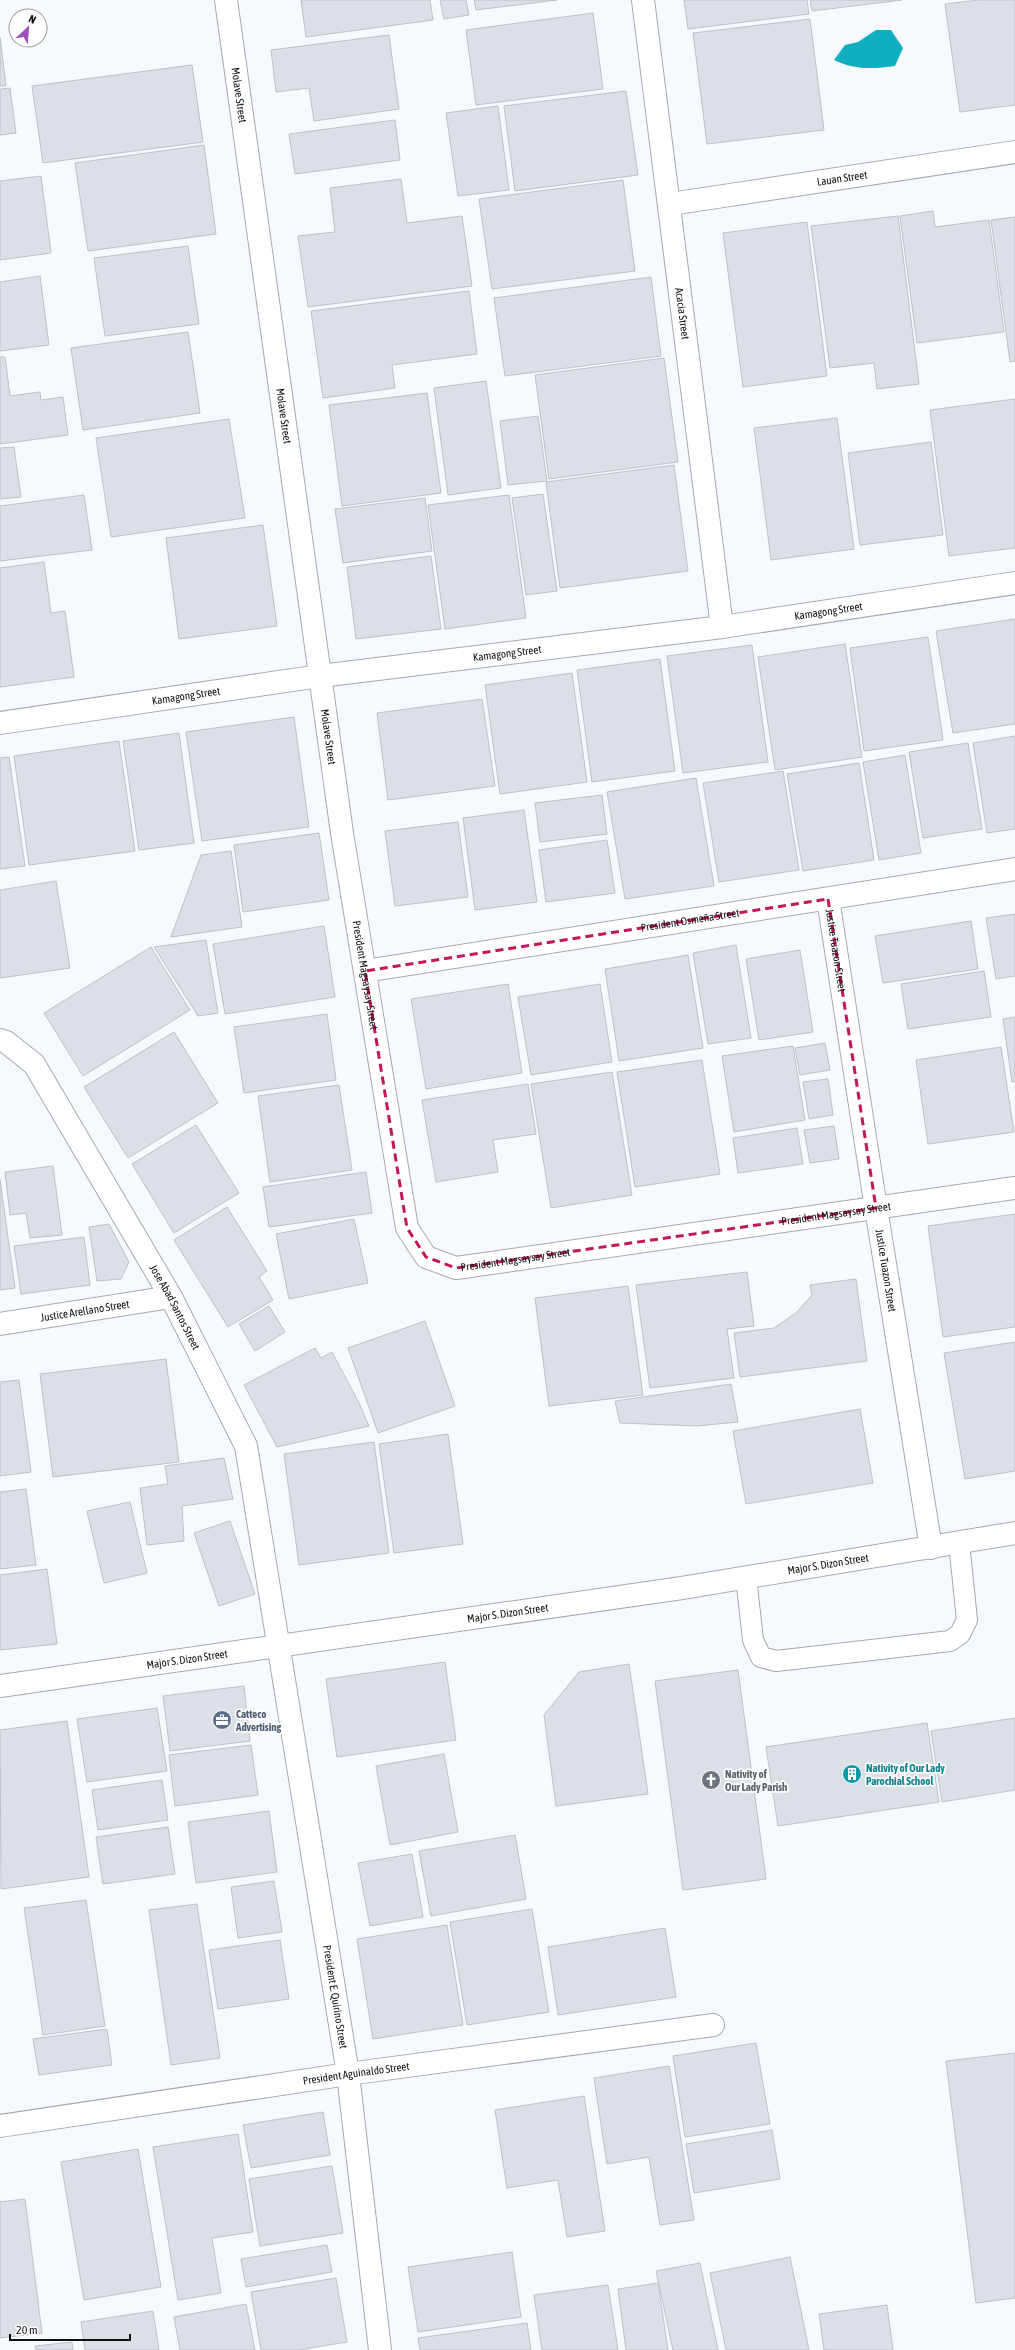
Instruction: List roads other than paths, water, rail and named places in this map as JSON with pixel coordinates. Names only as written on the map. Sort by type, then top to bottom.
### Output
[{"type":"street","name":"Molave Street","points":[[226,0],[342,832]]},
{"type":"street","name":"Acacia Street","points":[[643,0],[670,204],[722,627]]},
{"type":"street","name":"Lauan Street","points":[[670,204],[1015,152]]},
{"type":"street","name":"Kamagong Street","points":[[0,722],[320,676],[722,627],[1015,583]]},
{"type":"street","name":"President Magsaysay Street","points":[[342,832],[408,1228],[426,1258],[456,1268],[1015,1188]]},
{"type":"street","name":"President Osmeña Street","points":[[365,971],[1015,869]]},
{"type":"street","name":"Justice Tuazon Street","points":[[828,899],[931,1548]]},
{"type":"street","name":"Jose Abad Santos Street","points":[[0,1040],[6,1042],[34,1064],[170,1297],[246,1446],[272,1612],[279,1645]]},
{"type":"street","name":"Justice Arellano Street","points":[[0,1324],[170,1297]]},
{"type":"street","name":"Major S. Dizon Street","points":[[0,1686],[746,1578],[1015,1533]]},
{"type":"street","name":"President E. Quirino Street","points":[[279,1645],[348,2074],[380,2350]]},
{"type":"street","name":"President Aguinaldo Street","points":[[0,2126],[348,2074],[712,2025]]},
{"type":"lane","points":[[746,1578],[753,1640],[761,1656],[776,1661],[950,1640],[960,1634],[967,1620],[959,1543]]},
{"type":"water","points":[[876,30],[891,30],[903,48],[895,66],[864,68],[849,66],[834,60],[845,45],[858,42]]},
{"type":"place","name":"Catteco Advertising","points":[[222,1720]]},
{"type":"place","name":"Nativity of Our Lady Parochial School","points":[[852,1774]]},
{"type":"place","name":"Nativity of Our Lady Parish","points":[[711,1780]]}]
